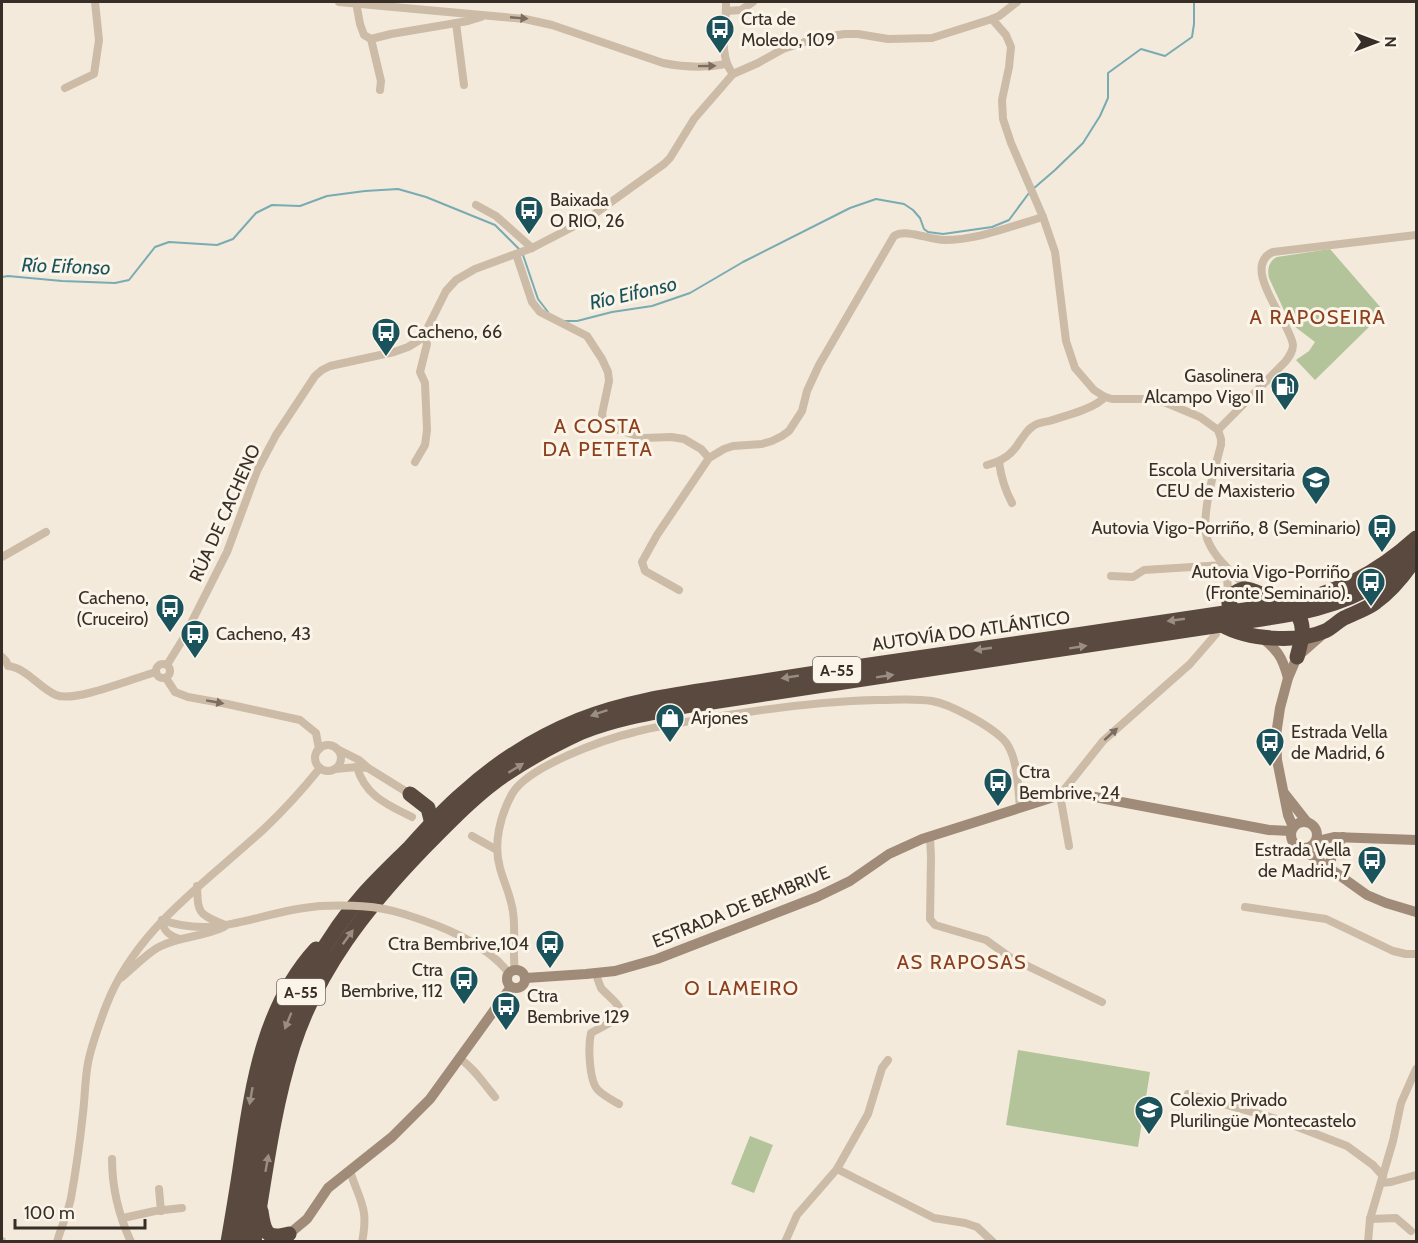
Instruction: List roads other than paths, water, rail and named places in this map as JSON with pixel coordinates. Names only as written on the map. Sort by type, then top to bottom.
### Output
[{"type":"highway","name":"A-55","points":[[1291,608],[1311,598],[1351,584],[1372,572],[1416,538]]},
{"type":"highway","name":"A-55","points":[[1238,617],[1291,608],[1318,608],[1344,600],[1379,582],[1416,555]]},
{"type":"highway","points":[[1220,625],[1232,631],[1283,639],[1312,636],[1376,602],[1398,583],[1416,555]]},
{"type":"highway","points":[[1260,636],[1238,617],[1229,604],[1229,597],[1238,590],[1248,588],[1291,608],[1301,620],[1303,637],[1297,657]]},
{"type":"highway","points":[[1266,595],[1311,598]]},
{"type":"highway","name":"AUTOVÍA DO ATLÁNTICO","points":[[254,1242],[279,1094],[305,1014],[318,988],[343,944],[371,906],[441,831],[505,774],[541,752],[583,732],[646,714],[1220,625],[1238,617]]},
{"type":"highway","name":"AUTOVÍA DO ATLÁNTICO","points":[[241,1242],[267,1091],[282,1038],[308,978],[333,936],[360,898],[462,793],[488,772],[534,742],[603,711],[644,700],[791,677],[1238,617]]},
{"type":"highway","points":[[410,794],[428,808],[432,824]]},
{"type":"highway","points":[[228,1242],[250,1099],[261,1051],[271,1023],[296,974],[319,946],[333,936]]},
{"type":"highway","points":[[260,1206],[269,1235],[285,1238]]},
{"type":"street","points":[[65,88],[94,74],[99,40],[95,2]]},
{"type":"street","points":[[339,2],[525,19],[545,23],[663,63],[680,66],[726,64]]},
{"type":"street","points":[[356,2],[364,35],[370,39],[381,81],[380,90]]},
{"type":"street","points":[[726,2],[724,45],[726,64],[733,74]]},
{"type":"street","points":[[726,11],[741,10],[753,2]]},
{"type":"street","points":[[416,462],[425,445],[427,430],[425,383],[420,372],[427,344],[424,335],[446,291],[456,280],[475,269],[532,248],[586,220],[664,164],[694,119],[733,74],[783,49],[817,38],[858,34],[888,39],[932,38],[992,20],[1017,2]]},
{"type":"street","points":[[370,39],[485,16]]},
{"type":"street","points":[[992,20],[1006,35],[1011,47],[1002,100],[1005,128],[1027,177],[1055,252],[1065,330],[1075,368],[1094,390],[1105,397],[1112,399],[1143,398],[1164,402],[1200,417],[1218,430],[1221,445],[1208,500],[1205,531],[1207,540],[1225,567],[1248,588]]},
{"type":"street","points":[[456,23],[464,85]]},
{"type":"street","points":[[476,205],[496,216],[532,248]]},
{"type":"street","points":[[679,590],[645,571],[642,562],[657,535],[709,458],[733,446],[772,441],[789,431],[802,411],[807,391],[819,365],[898,233],[910,233],[933,240],[946,240],[1002,231],[1043,217]]},
{"type":"street","points":[[1218,430],[1285,362],[1293,349],[1292,339],[1274,305],[1262,275],[1264,257],[1273,252],[1416,235]]},
{"type":"street","points":[[517,254],[532,302],[540,312],[587,336],[602,358],[609,381],[602,414],[604,422],[609,427],[644,438],[684,439],[701,449],[709,458]]},
{"type":"street","name":"RÚA DE CACHENO","points":[[167,664],[183,639],[227,552],[257,471],[276,435],[315,376],[330,366],[383,355],[408,347],[424,335]]},
{"type":"street","points":[[987,465],[999,462],[1016,449],[1026,432],[1033,426],[1091,406],[1105,397]]},
{"type":"street","points":[[999,462],[1001,476],[1012,503]]},
{"type":"street","points":[[2,557],[46,532]]},
{"type":"street","points":[[1111,576],[1133,577],[1144,570],[1225,567]]},
{"type":"street","points":[[1225,567],[1229,597]]},
{"type":"street","points":[[1069,846],[1060,795],[1103,741],[1193,661],[1216,634],[1220,625]]},
{"type":"street","points":[[1316,838],[1310,848],[1297,846],[1291,839],[1292,829],[1280,777],[1276,747],[1280,708],[1287,678],[1297,657],[1327,630]]},
{"type":"street","points":[[1260,636],[1276,650],[1283,662],[1287,678]]},
{"type":"street","points":[[2,657],[6,661],[5,667],[17,668],[54,695],[62,698],[80,696],[156,672]]},
{"type":"street","points":[[156,672],[159,665],[167,664],[171,672],[166,678]]},
{"type":"street","points":[[156,672],[158,676],[166,678],[175,692],[188,698],[300,720],[316,733],[319,749],[315,759],[320,768],[327,771],[357,766],[368,768]]},
{"type":"street","points":[[118,981],[159,946],[292,909],[347,905],[373,907],[427,921],[473,943],[512,972],[523,973],[526,981],[523,987],[517,989],[511,987],[507,981],[512,972],[513,911],[497,850],[502,819],[513,791],[554,762],[581,749],[637,731],[809,703],[850,700],[933,701],[950,706],[1003,739],[1014,759],[1020,808]]},
{"type":"street","points":[[319,749],[326,745],[334,746],[410,794]]},
{"type":"street","points":[[334,769],[341,760],[337,749]]},
{"type":"street","points":[[357,766],[370,792],[383,802],[412,817]]},
{"type":"street","points":[[57,1242],[70,1201],[88,1062],[106,1006],[118,981],[142,943],[162,920],[197,886],[266,827],[320,768]]},
{"type":"street","points":[[1284,792],[1307,822],[1314,826],[1316,838],[1333,867]]},
{"type":"street","name":"ESTRADA DE BEMBRIVE","points":[[526,978],[596,974],[657,959],[817,897],[850,881],[889,854],[930,837],[1060,795],[1079,794],[1275,830]]},
{"type":"street","points":[[1275,830],[1288,815]]},
{"type":"street","points":[[1275,830],[1292,829],[1300,822],[1307,822]]},
{"type":"street","points":[[1275,830],[1333,867],[1358,889],[1375,899],[1416,912]]},
{"type":"street","points":[[472,836],[497,850]]},
{"type":"street","points":[[930,837],[930,919],[935,925],[986,940],[1011,958],[1102,1002]]},
{"type":"street","points":[[1333,867],[1333,850],[1338,837]]},
{"type":"street","points":[[1316,838],[1416,840]]},
{"type":"street","points":[[197,886],[199,911],[206,917],[227,926]]},
{"type":"street","points":[[1245,907],[1326,919],[1393,951],[1416,954]]},
{"type":"street","points":[[162,920],[184,926],[227,926]]},
{"type":"street","points":[[162,920],[167,933],[182,939]]},
{"type":"street","points":[[596,974],[601,987],[620,1008],[622,1014],[621,1017],[591,1033],[590,1060],[597,1090],[619,1104]]},
{"type":"street","points":[[285,1238],[307,1219],[328,1188],[393,1137],[430,1099],[511,987]]},
{"type":"street","points":[[459,1058],[474,1071],[495,1097]]},
{"type":"street","points":[[785,1242],[797,1215],[837,1169],[868,1114],[882,1068],[888,1060]]},
{"type":"street","points":[[1368,1242],[1370,1219],[1393,1141],[1401,1103],[1416,1069]]},
{"type":"street","points":[[1188,1094],[1277,1119],[1347,1146],[1373,1165],[1382,1179],[1390,1182],[1416,1175]]},
{"type":"street","points":[[112,1159],[113,1184],[132,1242]]},
{"type":"street","points":[[837,1169],[934,1218],[977,1227],[993,1242]]},
{"type":"street","points":[[350,1171],[362,1200],[365,1215],[362,1242]]},
{"type":"street","points":[[159,1189],[161,1211]]},
{"type":"street","points":[[123,1218],[182,1208]]},
{"type":"street","points":[[1370,1219],[1396,1218],[1411,1231]]},
{"type":"waterway","name":"Río Eifonso","points":[[1033,189],[1083,143],[1108,98],[1108,73],[1141,49],[1165,56],[1192,37],[1194,2]]},
{"type":"waterway","name":"Río Eifonso","points":[[2,277],[115,283],[129,280],[155,247],[169,242],[217,245],[233,239],[256,213],[272,205],[300,206],[327,196],[398,189],[426,197],[495,225],[520,250]]},
{"type":"waterway","name":"Río Eifonso","points":[[563,321],[577,321],[612,312],[652,306],[690,293],[743,262],[850,208],[876,199],[904,204],[920,218],[924,229],[928,232],[943,234],[992,227],[1009,220],[1029,193]]},
{"type":"waterway","name":"Río Eifonso","points":[[523,255],[538,299],[548,312]]},
{"type":"place","name":"Crta de Moledo, 109","points":[[720,54]]},
{"type":"place","name":"Baixada O RIO, 26","points":[[529,236]]},
{"type":"place","name":"Cacheno, 66","points":[[386,358]]},
{"type":"place","name":"Gasolinera Alcampo Vigo II","points":[[1285,412]]},
{"type":"place","name":"Escola Universitaria CEU de Maxisterio","points":[[1316,506]]},
{"type":"place","name":"Autovia Vigo-Porriño, 8 (Seminario)","points":[[1382,554]]},
{"type":"place","name":"Autovia Vigo-Porriño (Fronte Seminario).","points":[[1371,608]]},
{"type":"place","name":"Cacheno, (Cruceiro)","points":[[170,634]]},
{"type":"place","name":"Cacheno, 43","points":[[195,660]]},
{"type":"place","name":"Arjones","points":[[670,744]]},
{"type":"place","name":"Estrada Vella de Madrid, 6","points":[[1270,768]]},
{"type":"place","name":"Ctra Bembrive, 24","points":[[998,808]]},
{"type":"place","name":"Estrada Vella de Madrid, 7","points":[[1372,886]]},
{"type":"place","name":"Ctra Bembrive,104","points":[[550,970]]},
{"type":"place","name":"Ctra Bembrive, 112","points":[[464,1006]]},
{"type":"place","name":"Ctra Bembrive 129","points":[[506,1032]]},
{"type":"place","name":"Colexio Privado Plurilingüe Montecastelo","points":[[1149,1136]]},
{"type":"district","name":"A RAPOSEIRA","points":[[1318,317]]},
{"type":"district","name":"A COSTA DA PETETA","points":[[598,438]]},
{"type":"district","name":"AS RAPOSAS","points":[[962,962]]},
{"type":"district","name":"O LAMEIRO","points":[[742,988]]}]
